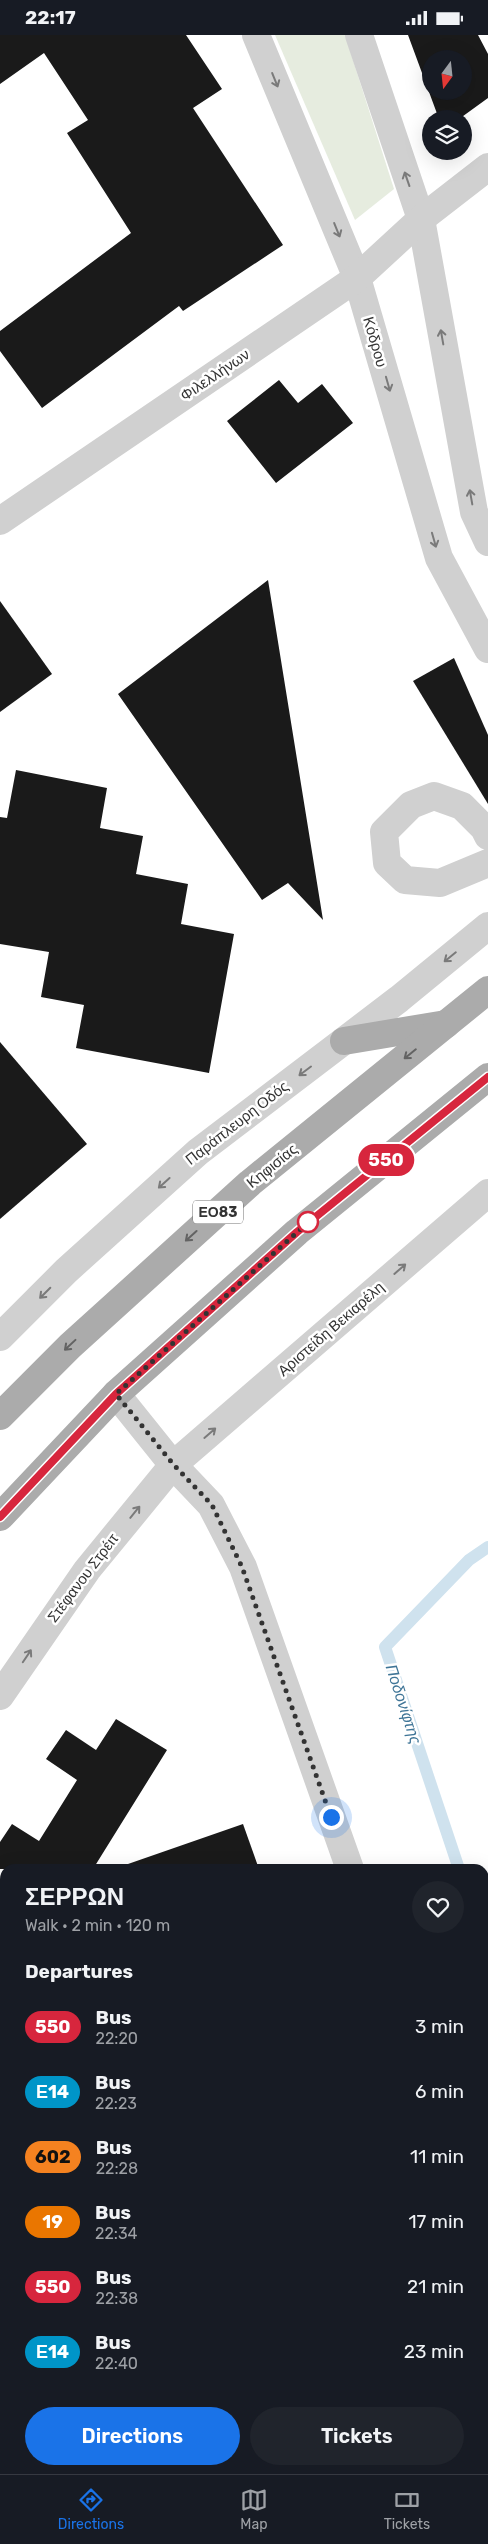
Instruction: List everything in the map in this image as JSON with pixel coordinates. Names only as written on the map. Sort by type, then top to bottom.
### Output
[{"type":"main road","name":"Κηφισίας","points":[[0,1416],[70,1346],[250,1183],[488,990]]},
{"type":"main road","points":[[344,1041],[448,1023]]},
{"type":"main road","points":[[0,1517],[116,1394],[297,1232],[488,1077]]},
{"type":"street","name":"Κόδρου","points":[[256,35],[357,278],[439,558],[488,649]]},
{"type":"street","points":[[359,35],[421,219],[474,512],[488,542]]},
{"type":"street","name":"Φιλελλήνων","points":[[0,521],[357,278],[421,219],[488,167]]},
{"type":"street","points":[[488,835],[484,828],[462,806],[434,796],[411,805],[384,832],[387,863],[405,880],[440,883],[488,863]]},
{"type":"street","name":"Παράπλευρη Οδός","points":[[0,1337],[66,1271],[198,1152],[344,1041],[488,926]]},
{"type":"street","name":"Αριστείδη Βεκιαρέλη","points":[[174,1465],[488,1193]]},
{"type":"street","points":[[116,1394],[174,1465],[212,1505],[239,1559],[348,1864]]},
{"type":"street","name":"Στέφανου Στρέιτ","points":[[0,1696],[87,1570],[174,1465]]},
{"type":"shaded area","points":[[275,35],[345,35],[394,189],[355,220]]},
{"type":"building","points":[[0,35],[186,35],[222,89],[193,108],[283,245],[183,311],[179,306],[42,408],[0,351],[0,331],[131,233],[67,133],[88,120],[44,53],[0,84]]},
{"type":"building","points":[[408,35],[478,35],[488,54],[488,98],[471,110],[436,110],[432,100],[472,100],[472,50],[422,50],[422,73]]},
{"type":"building","points":[[279,380],[298,403],[322,384],[353,423],[276,483],[227,421]]},
{"type":"building","points":[[268,580],[323,920],[288,883],[262,900],[118,694]]},
{"type":"building","points":[[0,601],[52,674],[0,712]]},
{"type":"building","points":[[454,658],[488,735],[488,804],[413,681]]},
{"type":"building","points":[[16,770],[107,788],[100,828],[143,836],[136,874],[188,884],[181,924],[234,934],[209,1073],[76,1048],[84,1005],[41,997],[49,952],[0,944],[0,817],[7,818]]},
{"type":"building","points":[[0,1042],[87,1144],[0,1219]]},
{"type":"building","points":[[116,1719],[167,1750],[96,1864],[0,1864],[0,1842],[12,1824],[39,1841],[77,1780],[46,1759],[66,1730],[96,1750]]},
{"type":"building","points":[[243,1824],[257,1864],[128,1864]]},
{"type":"waterway","name":"Ποδονίφτης","points":[[457,1864],[385,1647],[469,1560],[488,1547]]},
{"type":"bus line","name":"550","points":[[0,1517],[116,1394],[297,1232],[488,1077]]},
{"type":"route","points":[[308,1222],[311,1220],[116,1394],[174,1465],[212,1505],[227,1533],[242,1567],[331,1817]]}]
